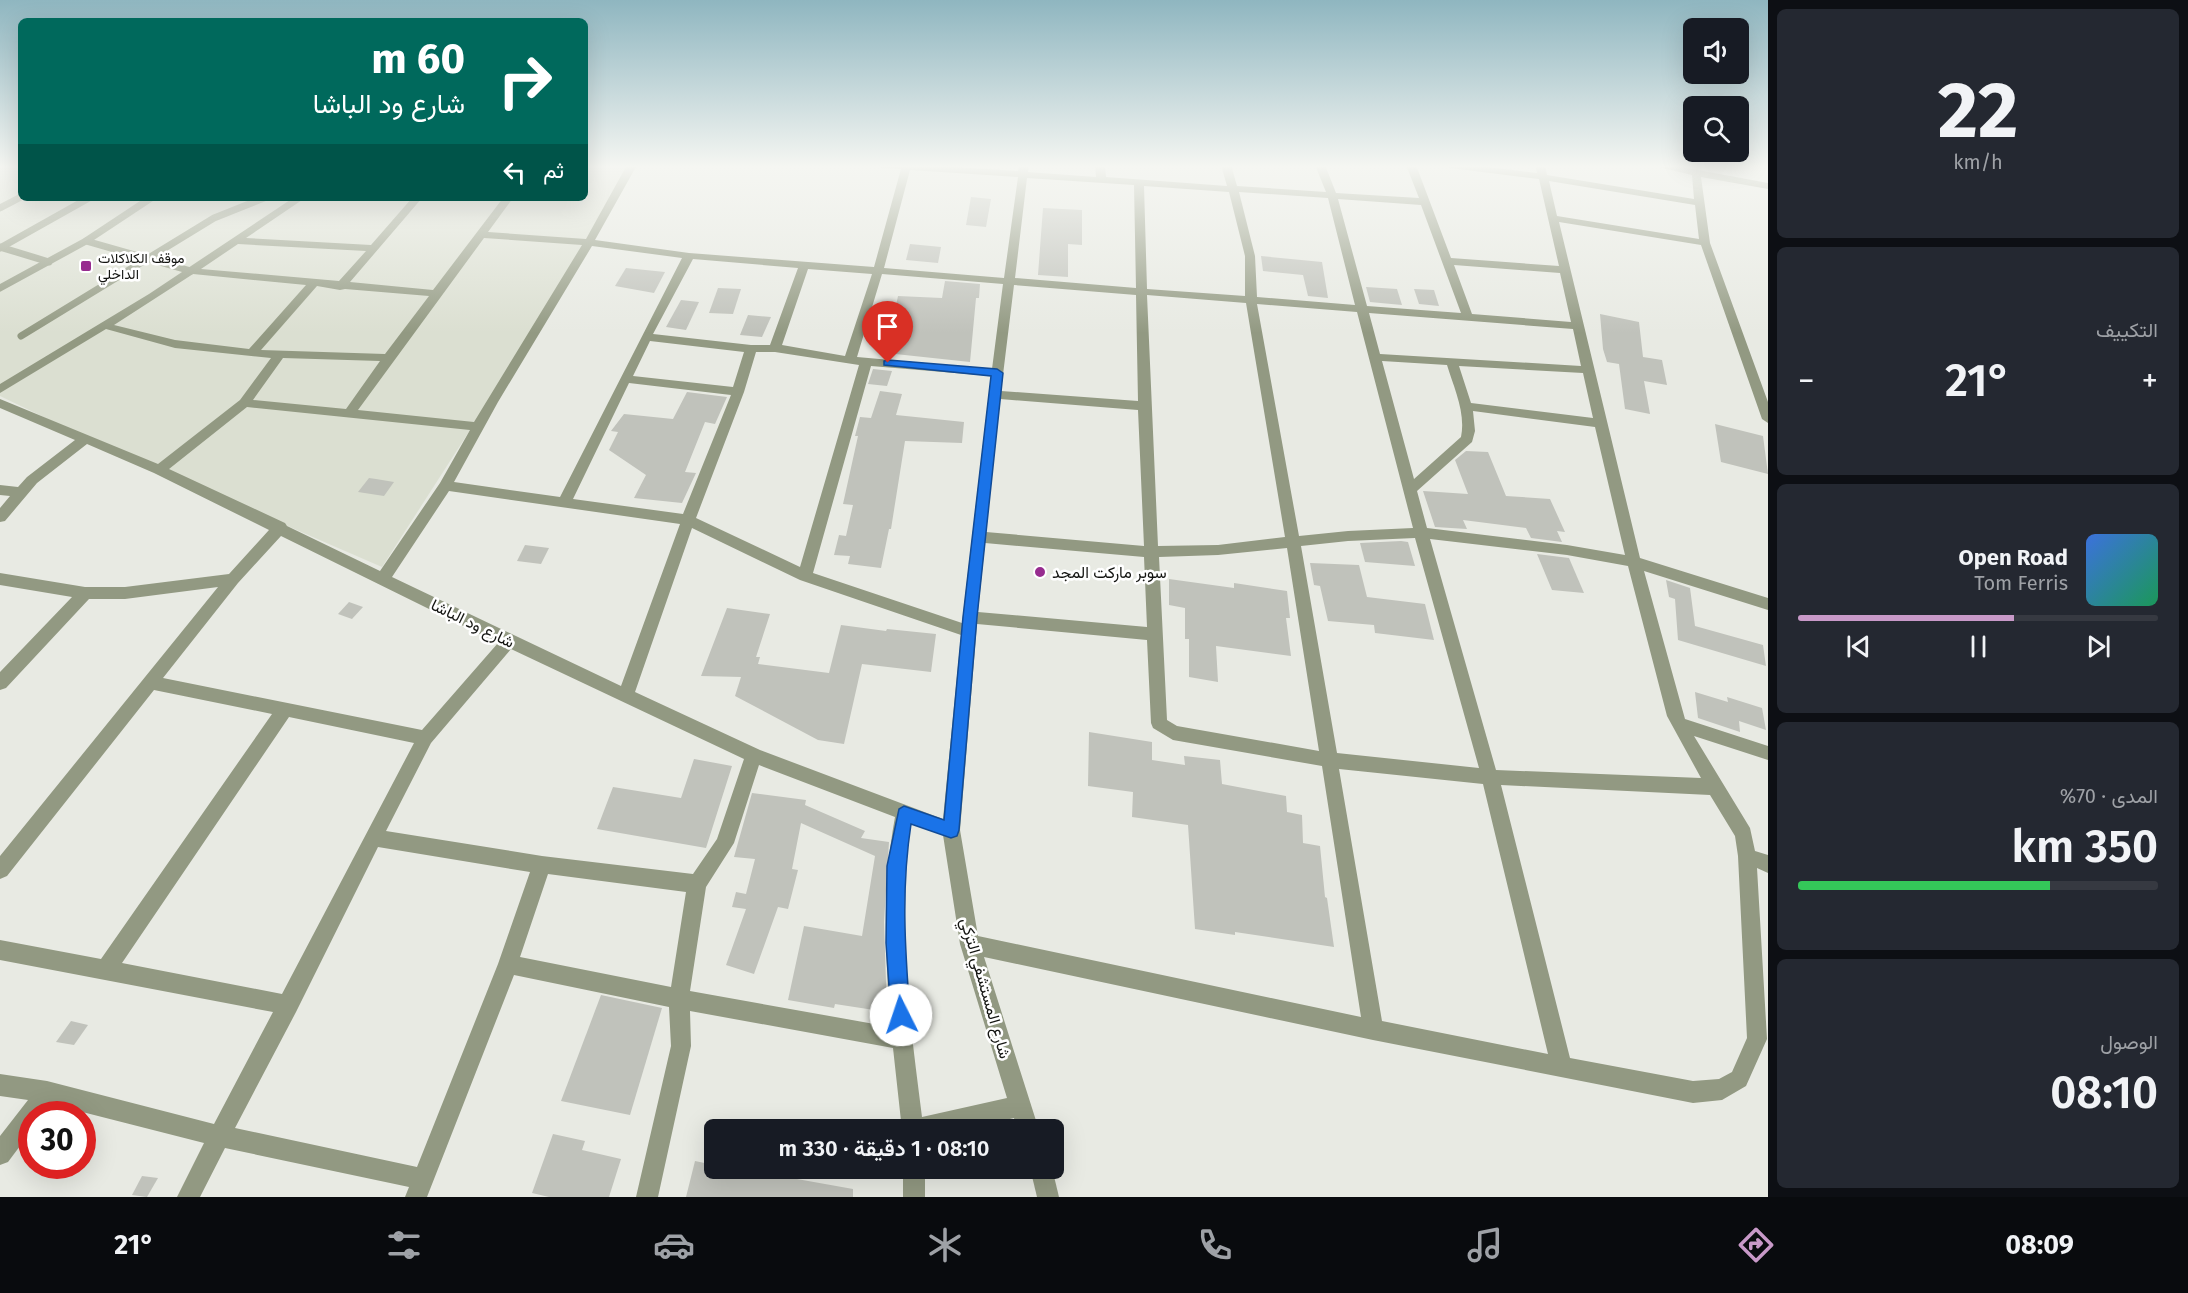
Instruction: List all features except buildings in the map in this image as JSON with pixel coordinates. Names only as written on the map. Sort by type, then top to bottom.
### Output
[{"type":"street","points":[[0,388],[107,326],[267,221]]},
{"type":"street","points":[[340,287],[397,221]]},
{"type":"street","points":[[350,413],[388,358],[491,221]]},
{"type":"street","points":[[383,578],[445,486],[531,335],[601,221]]},
{"type":"street","points":[[850,360],[894,221]]},
{"type":"street","name":"شارع المستشفي التركي","points":[[1018,221],[997,373],[969,624],[951,830],[970,944],[1025,1119]]},
{"type":"street","points":[[1140,221],[1144,406],[1154,633],[1160,723],[1166,729],[1173,733],[1329,760],[1490,777],[1716,788]]},
{"type":"street","points":[[1242,221],[1250,256],[1251,300],[1294,542],[1373,1030]]},
{"type":"street","points":[[1339,221],[1421,533],[1490,777],[1562,1067]]},
{"type":"street","points":[[1433,221],[1468,318]]},
{"type":"street","points":[[970,944],[1373,1030],[1693,1092],[1722,1089],[1739,1079],[1763,1041],[1748,856],[1744,834],[1678,724],[1634,562],[1552,221]]},
{"type":"street","points":[[1569,221],[1705,243]]},
{"type":"street","points":[[1702,221],[1705,243],[1768,418]]},
{"type":"street","points":[[480,235],[589,242],[689,256],[1577,326]]},
{"type":"street","points":[[237,241],[374,248]]},
{"type":"street","points":[[564,503],[689,256]]},
{"type":"street","points":[[1448,261],[1563,270]]},
{"type":"street","points":[[775,348],[804,265]]},
{"type":"street","points":[[191,271],[340,287],[438,294]]},
{"type":"street","points":[[253,352],[314,284]]},
{"type":"street","points":[[107,326],[162,342],[253,352],[388,358]]},
{"type":"street","points":[[646,337],[751,349],[775,348],[850,360],[997,373]]},
{"type":"street","points":[[626,695],[688,519],[738,392],[751,349]]},
{"type":"street","points":[[159,470],[244,403],[281,353]]},
{"type":"street","points":[[1375,357],[1588,370]]},
{"type":"street","points":[[805,576],[866,361]]},
{"type":"street","points":[[1411,489],[1467,439],[1469,433],[1466,406],[1452,362]]},
{"type":"street","points":[[627,379],[738,392]]},
{"type":"street","points":[[995,395],[1144,406]]},
{"type":"street","name":"شارع ود الباشا","points":[[0,403],[159,470],[280,527],[509,641],[754,756],[951,830]]},
{"type":"street","points":[[244,403],[478,427]]},
{"type":"street","points":[[1466,406],[1601,423]]},
{"type":"street","points":[[0,517],[21,492],[85,439]]},
{"type":"street","points":[[445,486],[688,519],[805,576],[969,624],[1154,633]]},
{"type":"street","points":[[0,490],[21,492]]},
{"type":"street","points":[[0,870],[233,579],[280,527]]},
{"type":"street","points":[[979,537],[1150,552],[1218,550],[1348,536],[1421,533],[1567,550],[1634,562],[1768,604]]},
{"type":"street","points":[[0,579],[85,593],[154,590],[233,579]]},
{"type":"street","points":[[0,682],[85,593]]},
{"type":"street","points":[[188,1197],[425,738],[509,641]]},
{"type":"street","points":[[150,682],[425,738]]},
{"type":"street","points":[[106,969],[285,709]]},
{"type":"street","points":[[1678,724],[1768,753]]},
{"type":"street","points":[[647,1197],[676,1077],[681,1046],[679,999],[697,884],[725,843],[754,756]]},
{"type":"street","points":[[904,814],[896,866],[895,943],[902,1039],[913,1119]]},
{"type":"street","points":[[375,838],[542,865],[697,884]]},
{"type":"street","points":[[1748,856],[1768,864]]},
{"type":"street","points":[[0,1085],[47,1092],[419,1188],[508,964],[542,865]]},
{"type":"street","points":[[0,950],[289,1005]]},
{"type":"street","points":[[508,964],[679,999],[902,1039]]},
{"type":"street","points":[[0,1154],[47,1092]]},
{"type":"street","points":[[963,1119],[1021,1106]]},
{"type":"street","points":[[914,1179],[914,1197]]},
{"type":"street","points":[[1044,1179],[1048,1197]]},
{"type":"lane","points":[[0,247],[47,221]]},
{"type":"lane","points":[[0,288],[86,241],[116,221]]},
{"type":"lane","points":[[21,336],[209,221]]},
{"type":"lane","points":[[86,241],[191,271]]},
{"type":"lane","points":[[0,247],[49,262]]},
{"type":"shaded area","points":[[0,221],[602,221],[567,279],[382,567],[108,448],[0,396]]},
{"type":"place","name":"موقف الكلاكلات الداخلي","points":[[86,266]]},
{"type":"place","name":"سوبر ماركت المجد","points":[[1040,572]]},
{"type":"route","points":[[888,363],[997,373],[970,617],[951,830],[904,814],[896,866],[895,943],[901,1015]]}]
